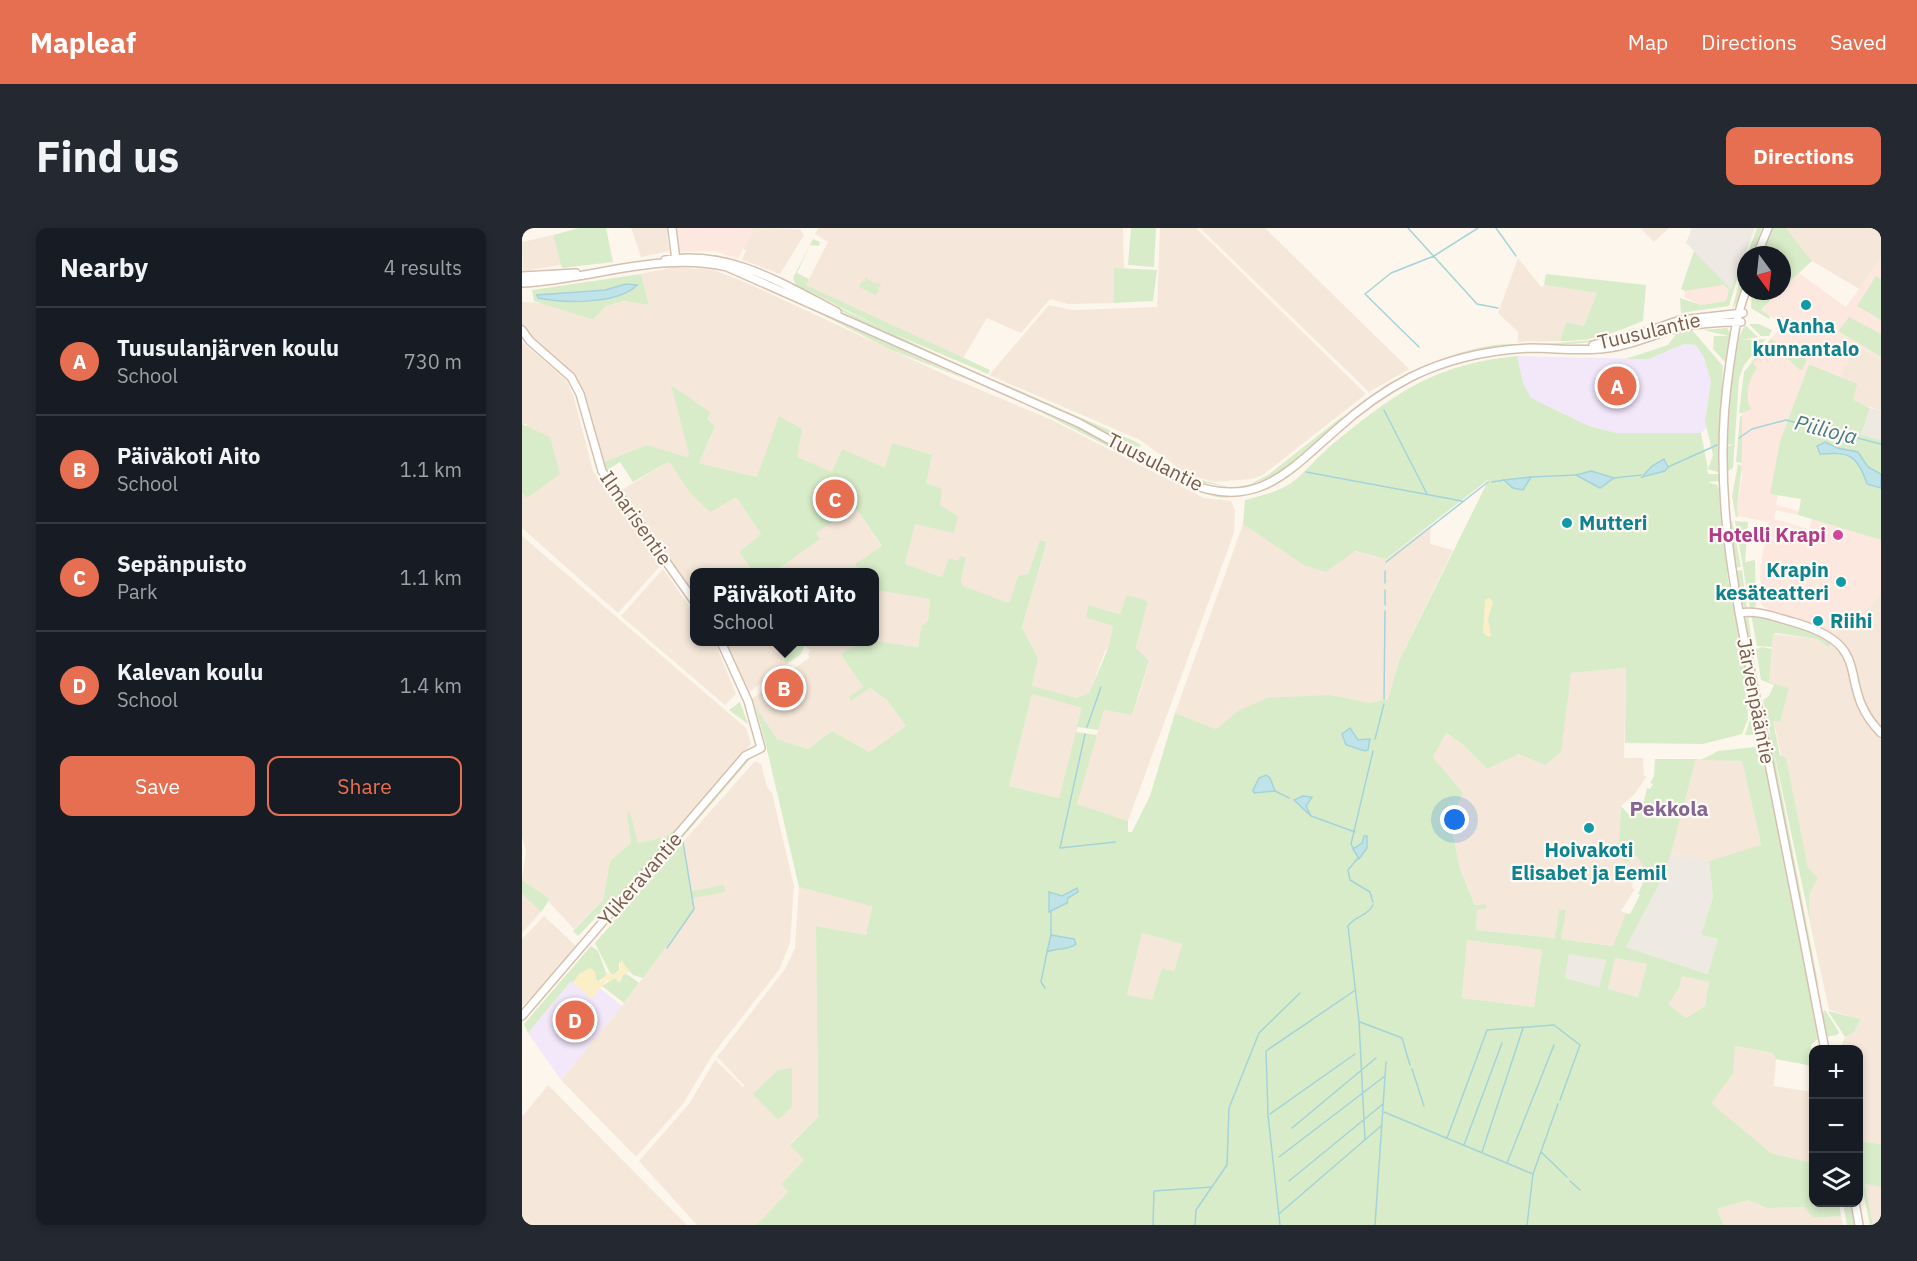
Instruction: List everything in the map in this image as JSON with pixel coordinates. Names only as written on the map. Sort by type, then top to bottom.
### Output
[{"type":"main road","points":[[672,228],[676,260]]},
{"type":"main road","points":[[1761,246],[1768,228]]},
{"type":"main road","name":"Tuusulantie","points":[[522,283],[676,260],[707,263],[739,271],[1079,423],[1186,482],[1204,488],[1230,491],[1256,488],[1280,478],[1366,404],[1412,376],[1477,355],[1518,349],[1610,348],[1682,327],[1738,322]]},
{"type":"main road","name":"Tuusulantie","points":[[522,276],[598,273]]},
{"type":"main road","name":"Järvenpääntie","points":[[1744,300],[1732,350],[1724,405],[1722,485],[1728,551],[1824,1045]]},
{"type":"main road","name":"Tuusulantie","points":[[1555,349],[1602,344],[1680,320],[1740,313]]},
{"type":"main road","name":"Ilmarisentie","points":[[522,330],[530,341],[571,377],[579,394],[602,471],[690,595]]},
{"type":"main road","points":[[1739,613],[1759,612],[1822,630],[1840,641],[1852,661],[1867,717],[1881,733]]},
{"type":"main road","name":"Ylikeravantie","points":[[522,1016],[745,756],[761,748],[744,696],[723,646]]},
{"type":"main road","points":[[1856,1207],[1859,1225]]},
{"type":"shaded area","points":[[631,228],[667,228],[669,251],[641,257]]},
{"type":"shaded area","points":[[677,228],[753,228],[738,259],[715,251],[680,252]]},
{"type":"shaded area","points":[[753,228],[800,229],[804,235],[780,274],[742,260],[746,250],[743,249]]},
{"type":"shaded area","points":[[818,228],[1123,228],[1124,269],[1114,269],[1114,303],[1068,304],[1050,299],[1021,333],[987,318],[963,358],[806,285],[828,242],[815,234]]},
{"type":"shaded area","points":[[1160,228],[1196,228],[1366,394],[1263,475],[1252,479],[1213,482],[1187,474],[1140,440],[989,375],[1049,305],[1072,310],[1157,307]]},
{"type":"shaded area","points":[[1200,228],[1265,228],[1409,369],[1369,392]]},
{"type":"shaded area","points":[[1640,228],[1669,228],[1654,242]]},
{"type":"shaded area","points":[[1692,228],[1755,228],[1748,246],[1737,246],[1737,274],[1731,289],[1686,243]]},
{"type":"shaded area","points":[[1786,228],[1881,228],[1881,260],[1861,290],[1812,261]]},
{"type":"shaded area","points":[[553,235],[562,265],[523,271],[522,242]]},
{"type":"shaded area","points":[[1518,258],[1542,288],[1544,285],[1597,293],[1584,326],[1566,322],[1560,341],[1518,342],[1518,332],[1498,313]]},
{"type":"shaded area","points":[[1881,258],[1881,360],[1854,344],[1840,377],[1809,364],[1780,441],[1771,494],[1778,494],[1776,505],[1799,511],[1798,515],[1776,510],[1774,519],[1809,529],[1812,519],[1881,540],[1881,592],[1870,606],[1835,634],[1769,612],[1761,604],[1760,570],[1768,522],[1738,516],[1737,505],[1742,477],[1741,430],[1744,378],[1752,360],[1784,324],[1761,311],[1772,300],[1791,300],[1791,281],[1799,273],[1846,307]]},
{"type":"shaded area","points":[[675,267],[714,270],[749,284],[952,378],[1052,420],[1204,498],[1231,501],[1235,511],[1234,533],[1128,821],[1076,804],[1104,710],[1132,715],[1149,662],[1136,649],[1148,601],[1140,599],[1121,614],[1088,605],[1086,618],[1113,626],[1112,643],[1105,651],[1090,692],[1077,699],[1032,687],[1038,658],[1022,627],[1047,543],[1040,540],[1028,575],[1018,576],[1009,603],[963,587],[961,581],[966,558],[959,561],[942,577],[905,564],[915,523],[955,532],[926,484],[881,467],[832,473],[796,457],[798,445],[757,477],[699,463],[715,428],[708,418],[672,385],[689,454],[687,457],[647,445],[601,463],[572,376],[534,343],[522,327],[522,302],[542,303],[593,320],[606,306],[625,301],[649,305],[641,274]]},
{"type":"shaded area","points":[[1724,285],[1729,290],[1726,301],[1701,305],[1684,297],[1685,291]]},
{"type":"shaded area","points":[[522,342],[567,381],[574,398],[593,471],[661,565],[618,613],[522,528],[522,493],[528,498],[527,424],[522,424]]},
{"type":"shaded area","points":[[1684,344],[1696,345],[1704,358],[1711,381],[1705,421],[1707,428],[1701,433],[1616,433],[1589,426],[1531,398],[1523,383],[1517,356],[1649,359]]},
{"type":"shaded area","points":[[1854,344],[1881,360],[1881,411],[1853,401],[1840,377]]},
{"type":"shaded area","points":[[1870,408],[1881,411],[1881,440],[1861,436]]},
{"type":"shaded area","points":[[666,463],[670,463],[696,498],[736,497],[761,534],[739,552],[750,568],[690,568],[690,590],[620,491]]},
{"type":"shaded area","points":[[855,507],[882,547],[855,564],[858,568],[779,568],[819,539],[815,533]]},
{"type":"shaded area","points":[[1243,524],[1386,559],[1431,525],[1430,544],[1453,550],[1399,661],[1388,699],[1370,703],[1331,695],[1239,711],[1216,729],[1175,713]]},
{"type":"shaded area","points":[[522,536],[746,728],[751,744],[684,822],[665,837],[638,843],[631,829],[631,843],[610,861],[603,900],[574,929],[549,902],[550,899],[522,880],[526,850],[522,837]]},
{"type":"shaded area","points":[[663,569],[690,607],[690,646],[716,646],[736,694],[725,705],[621,616]]},
{"type":"shaded area","points":[[880,591],[930,599],[928,621],[921,626],[918,647],[879,641]]},
{"type":"shaded area","points":[[1881,592],[1881,1144],[1863,1142],[1863,1045],[1844,1045],[1845,1037],[1854,1032],[1861,1019],[1829,1010],[1809,914],[1808,868],[1773,720],[1779,722],[1789,688],[1769,682],[1773,634],[1817,639],[1829,648],[1835,634],[1870,606]]},
{"type":"shaded area","points":[[728,646],[775,646],[787,664],[749,692]]},
{"type":"shaded area","points":[[805,646],[855,646],[842,654],[863,687],[849,698],[852,700],[870,688],[887,700],[906,726],[869,752],[832,731],[808,749],[777,739],[750,700],[769,687],[781,704],[800,689],[788,673],[810,657],[808,655],[810,650]]},
{"type":"shaded area","points":[[1626,668],[1624,758],[1643,758],[1644,776],[1647,776],[1634,795],[1621,806],[1619,842],[1645,865],[1644,873],[1634,875],[1632,888],[1635,889],[1621,911],[1626,913],[1614,946],[1561,939],[1565,910],[1559,909],[1556,938],[1476,930],[1477,909],[1486,905],[1476,906],[1460,869],[1450,821],[1463,793],[1433,757],[1445,733],[1461,743],[1487,769],[1519,754],[1571,673]]},
{"type":"shaded area","points":[[788,673],[800,689],[780,704],[769,687]]},
{"type":"shaded area","points":[[1032,694],[1083,708],[1059,798],[1009,786]]},
{"type":"shaded area","points":[[1696,759],[1742,761],[1761,846],[1709,861],[1671,854]]},
{"type":"shaded area","points":[[755,761],[761,764],[767,787],[772,793],[794,886],[790,943],[779,970],[713,1054],[683,1104],[636,1157],[561,1080],[622,1006],[694,909],[693,898],[723,886],[691,891],[683,842]]},
{"type":"shaded area","points":[[1671,854],[1709,861],[1713,897],[1701,935],[1718,939],[1709,974],[1626,947],[1661,881]]},
{"type":"shaded area","points":[[799,887],[872,905],[866,935],[816,926],[818,1117],[790,1144],[804,1160],[781,1184],[788,1192],[756,1225],[697,1225],[639,1161],[689,1104],[715,1060],[743,1087],[745,1086],[717,1057],[785,969],[795,948]]},
{"type":"shaded area","points":[[522,894],[541,912],[522,933]]},
{"type":"shaded area","points":[[544,916],[577,947],[541,989],[522,1006],[522,939]]},
{"type":"shaded area","points":[[1142,933],[1182,944],[1174,971],[1162,968],[1152,1001],[1127,995]]},
{"type":"shaded area","points":[[1467,940],[1542,950],[1534,1007],[1462,998]]},
{"type":"shaded area","points":[[1569,953],[1606,960],[1599,987],[1565,978]]},
{"type":"shaded area","points":[[1615,958],[1647,964],[1638,997],[1608,989]]},
{"type":"shaded area","points":[[579,971],[622,1006],[561,1080],[528,1033]]},
{"type":"shaded area","points":[[1682,975],[1709,982],[1705,1006],[1686,1018],[1667,1004],[1679,988]]},
{"type":"shaded area","points":[[1734,1046],[1773,1053],[1776,1059],[1774,1086],[1809,1091],[1809,1162],[1771,1153],[1710,1103],[1733,1074]]},
{"type":"shaded area","points":[[548,1085],[687,1225],[522,1225],[522,1117]]},
{"type":"shaded area","points":[[1865,1184],[1881,1187],[1881,1225],[1873,1225]]},
{"type":"shaded area","points":[[1748,1200],[1767,1208],[1805,1207],[1812,1218],[1841,1216],[1843,1225],[1724,1225],[1717,1209]]},
{"type":"green space","points":[[579,228],[606,228],[613,262],[562,268],[553,235]]},
{"type":"green space","points":[[1131,228],[1156,228],[1154,267],[1128,265]]},
{"type":"green space","points":[[1757,228],[1762,228],[1755,246],[1750,246]]},
{"type":"green space","points":[[1770,228],[1786,228],[1812,261],[1791,281],[1791,246],[1764,246]]},
{"type":"green space","points":[[813,239],[820,242],[819,246],[810,245],[797,273],[809,279],[806,285],[990,370],[988,374],[892,333],[796,285],[793,278]]},
{"type":"green space","points":[[1694,251],[1731,289],[1737,273],[1729,306],[1681,313],[1680,298],[1701,305],[1726,301],[1729,290],[1724,285],[1685,291],[1681,289]]},
{"type":"green space","points":[[1114,268],[1157,270],[1153,301],[1114,303]]},
{"type":"green space","points":[[641,274],[649,305],[624,301],[606,306],[593,320],[534,301],[532,290]],"holes":[[[594,290],[631,291],[585,301],[561,300],[538,295]]]},
{"type":"green space","points":[[1546,274],[1646,285],[1643,321],[1603,336],[1560,341],[1566,322],[1584,326],[1597,293],[1544,285]]},
{"type":"green space","points":[[1876,276],[1881,279],[1881,320],[1857,306]]},
{"type":"green space","points":[[865,277],[873,283],[881,284],[880,287],[876,286],[879,290],[876,295],[859,287],[862,281],[865,282]]},
{"type":"green space","points":[[796,287],[959,365],[879,331]]},
{"type":"green space","points":[[1737,291],[1738,300],[1732,309]]},
{"type":"green space","points":[[1751,300],[1771,300],[1761,310],[1770,316],[1769,319],[1751,308]]},
{"type":"green space","points":[[807,307],[968,380],[889,349]]},
{"type":"green space","points":[[1849,317],[1881,334],[1881,357],[1838,331]]},
{"type":"green space","points":[[1749,324],[1759,324],[1772,330],[1769,336],[1761,336]]},
{"type":"green space","points":[[1745,325],[1758,337],[1741,340],[1766,339],[1744,365],[1739,379],[1733,468],[1726,472],[1726,448],[1733,444],[1726,445],[1732,366]]},
{"type":"green space","points":[[1634,328],[1639,332],[1599,341],[1533,345],[1606,339]]},
{"type":"green space","points":[[1727,328],[1730,332],[1725,362],[1713,349],[1714,336],[1729,336],[1703,330]]},
{"type":"green space","points":[[1692,330],[1723,366],[1718,472],[1707,469],[1708,474],[1719,474],[1719,481],[1708,482],[1717,485],[1719,489],[1728,580],[1752,699],[1747,703],[1748,719],[1742,734],[1703,744],[1625,743],[1626,668],[1571,673],[1561,752],[1545,765],[1519,754],[1487,769],[1461,743],[1446,733],[1433,757],[1463,793],[1450,821],[1460,869],[1475,905],[1486,904],[1487,908],[1477,910],[1476,930],[1555,938],[1559,909],[1566,910],[1561,939],[1613,946],[1626,913],[1630,914],[1640,895],[1638,894],[1644,875],[1643,866],[1636,855],[1626,863],[1613,847],[1619,842],[1621,806],[1628,814],[1644,801],[1647,788],[1650,789],[1653,784],[1650,783],[1654,776],[1655,759],[1696,759],[1671,854],[1661,881],[1626,947],[1708,974],[1718,939],[1701,935],[1713,897],[1709,861],[1761,845],[1742,761],[1701,760],[1718,751],[1755,747],[1767,773],[1819,1038],[1809,1045],[1809,1065],[1776,1059],[1773,1053],[1735,1046],[1733,1074],[1711,1103],[1771,1153],[1809,1162],[1809,1207],[1840,1207],[1841,1216],[1812,1218],[1805,1207],[1767,1208],[1748,1200],[1717,1209],[1724,1225],[756,1225],[788,1192],[781,1184],[804,1160],[790,1145],[818,1117],[816,926],[866,935],[872,906],[799,887],[755,706],[777,739],[808,749],[832,731],[869,752],[906,726],[887,700],[870,688],[851,701],[849,697],[863,687],[841,654],[855,646],[879,646],[879,641],[918,647],[921,626],[928,621],[930,599],[880,591],[879,595],[879,568],[858,568],[855,564],[882,546],[855,507],[816,533],[820,539],[780,568],[750,568],[739,552],[761,534],[736,497],[710,512],[691,494],[670,463],[666,463],[633,482],[620,462],[606,471],[601,463],[647,445],[687,457],[689,454],[671,385],[710,412],[708,419],[715,427],[699,463],[757,477],[779,416],[802,429],[797,457],[832,472],[842,449],[885,468],[892,443],[932,455],[926,483],[942,489],[940,505],[958,516],[954,533],[915,524],[905,564],[942,577],[949,558],[958,561],[960,556],[966,558],[961,581],[963,586],[1009,603],[1018,576],[1028,574],[1040,540],[1047,542],[1022,627],[1038,658],[1032,686],[1077,698],[1090,692],[1107,651],[1113,626],[1086,618],[1088,605],[1120,614],[1127,595],[1148,601],[1136,648],[1149,661],[1132,715],[1104,710],[1098,730],[1077,727],[1082,708],[1032,694],[1009,786],[1059,798],[1076,732],[1097,735],[1077,804],[1128,821],[1128,832],[1132,832],[1150,796],[1175,713],[1216,729],[1238,711],[1267,698],[1331,695],[1370,703],[1388,699],[1399,661],[1489,479],[1386,559],[1355,551],[1326,572],[1304,565],[1243,524],[1245,500],[1271,493],[1290,484],[1351,429],[1393,398],[1414,386],[1460,367],[1517,356],[1523,383],[1531,398],[1589,426],[1616,433],[1701,433],[1708,469],[1713,455],[1705,421],[1711,381],[1704,358],[1696,345],[1684,344],[1649,359],[1625,359],[1668,345],[1676,334]],"holes":[[[1142,933],[1182,944],[1174,971],[1162,968],[1152,1000],[1127,995]],[[1467,940],[1542,950],[1534,1007],[1462,998]],[[1569,954],[1606,960],[1599,987],[1565,978]],[[1615,958],[1647,964],[1638,997],[1608,989]],[[1682,976],[1709,982],[1705,1006],[1686,1018],[1668,1004],[1679,988]]]},
{"type":"green space","points":[[1771,339],[1807,360],[1802,370],[1799,369],[1772,345],[1753,363],[1757,368],[1750,383],[1748,395],[1749,406],[1752,409],[1739,414],[1744,372]]},
{"type":"green space","points":[[1525,345],[1458,355],[1435,362],[1450,356],[1489,346]]},
{"type":"green space","points":[[1430,364],[1379,389],[1412,372]]},
{"type":"green space","points":[[1809,364],[1857,384],[1853,400],[1870,408],[1861,435],[1881,440],[1881,540],[1798,515],[1801,499],[1770,494],[1780,441]]},
{"type":"green space","points":[[998,381],[1141,445],[1139,448],[1124,443]]},
{"type":"green space","points":[[1015,399],[1042,407],[1069,420],[1174,480],[1201,490],[1228,495],[1228,498],[1193,490]]},
{"type":"green space","points":[[1344,415],[1303,457],[1277,473],[1250,484],[1268,475]]},
{"type":"green space","points":[[1742,415],[1742,463],[1736,462]]},
{"type":"green space","points":[[522,424],[550,437],[560,474],[527,498],[522,493]]},
{"type":"green space","points":[[1157,457],[1187,476],[1228,487],[1193,481],[1157,462]]},
{"type":"green space","points":[[1738,464],[1742,466],[1736,518],[1732,496]]},
{"type":"green space","points":[[1732,521],[1741,567],[1736,568],[1731,552],[1729,522]]},
{"type":"green space","points":[[1735,521],[1748,522],[1745,562],[1755,560],[1756,605],[1753,609],[1750,608]]},
{"type":"green space","points":[[1742,570],[1747,609],[1741,602],[1737,586],[1736,571]]},
{"type":"green space","points":[[1751,614],[1833,638],[1829,648],[1817,639],[1776,633],[1773,634],[1772,647],[1757,646]]},
{"type":"green space","points":[[1748,615],[1759,695],[1744,621]]},
{"type":"green space","points":[[775,646],[803,646],[801,654],[787,664]]},
{"type":"green space","points":[[1762,647],[1772,649],[1769,682],[1789,688],[1780,722],[1773,721],[1780,755],[1786,758],[1808,868],[1818,878],[1809,894],[1809,914],[1828,1007],[1763,700],[1769,696],[1774,685],[1761,680],[1756,649]]},
{"type":"green space","points":[[740,702],[748,724],[729,710]]},
{"type":"green space","points":[[1753,703],[1758,733],[1755,739],[1753,735],[1745,735],[1750,720],[1749,704]]},
{"type":"green space","points":[[1764,721],[1771,738],[1819,988],[1814,975]]},
{"type":"green space","points":[[748,758],[750,759],[617,914],[619,908]]},
{"type":"green space","points":[[630,812],[638,843],[665,837],[684,822],[611,910],[602,911],[578,936],[573,931],[603,900],[610,861],[631,843],[627,813]]},
{"type":"green space","points":[[683,842],[691,891],[724,885],[725,892],[693,898],[694,909],[643,978],[633,975],[619,962],[619,970],[613,975],[595,943]]},
{"type":"green space","points":[[522,880],[550,899],[541,912],[522,894]]},
{"type":"green space","points":[[591,946],[598,951],[607,975],[597,982],[594,971],[579,974],[528,1033],[524,1024]]},
{"type":"green space","points":[[627,974],[639,983],[624,1003],[602,986],[614,978],[620,982],[623,975]]},
{"type":"green space","points":[[1825,1010],[1839,1032],[1837,1035],[1826,1037],[1821,1014]]},
{"type":"green space","points":[[1828,1011],[1861,1019],[1854,1032],[1845,1037]]},
{"type":"green space","points":[[792,1068],[792,1107],[778,1120],[753,1094],[778,1070]]},
{"type":"green space","points":[[1863,1142],[1881,1144],[1881,1187],[1865,1184],[1873,1225],[1870,1225],[1863,1192]]},
{"type":"green space","points":[[1844,1207],[1852,1207],[1856,1225],[1847,1225]]},
{"type":"sand","points":[[1490,598],[1493,602],[1488,619],[1491,636],[1488,637],[1483,633],[1485,600]]},
{"type":"sand","points":[[621,960],[630,972],[623,975],[619,982],[614,978],[610,982],[607,980],[592,998],[573,983],[579,974],[590,968],[595,972],[596,981],[601,981],[607,973],[613,975],[619,970]]},
{"type":"water","points":[[626,284],[637,285],[617,296],[590,301],[561,301],[538,298],[537,295],[605,290]]},
{"type":"water","points":[[1825,442],[1838,448],[1858,452],[1868,467],[1881,474],[1881,488],[1867,484],[1860,466],[1851,457],[1820,454],[1817,446]]},
{"type":"water","points":[[1664,459],[1668,467],[1665,471],[1642,477],[1652,466]]},
{"type":"water","points":[[1591,471],[1614,478],[1600,488],[1576,475]]},
{"type":"water","points":[[1531,477],[1523,490],[1513,488],[1504,480]]},
{"type":"water","points":[[1350,728],[1358,740],[1370,739],[1368,750],[1346,745],[1342,734]]},
{"type":"water","points":[[1266,775],[1270,778],[1275,791],[1254,793],[1253,790],[1259,778]]},
{"type":"water","points":[[1303,796],[1312,797],[1306,806],[1311,816],[1294,800]]},
{"type":"water","points":[[1364,836],[1367,836],[1367,848],[1359,859],[1353,849],[1362,843]]},
{"type":"water","points":[[1077,888],[1078,892],[1068,898],[1067,903],[1049,912],[1049,892],[1062,896]]},
{"type":"water","points":[[1051,935],[1074,939],[1076,944],[1070,948],[1047,952]]},
{"type":"waterway","points":[[1408,228],[1477,304],[1498,308]]},
{"type":"waterway","points":[[1419,347],[1365,294],[1391,273],[1434,256],[1478,228]]},
{"type":"waterway","points":[[1496,228],[1516,256]]},
{"type":"waterway","points":[[1384,410],[1427,494]]},
{"type":"waterway","name":"Piilioja","points":[[1739,438],[1752,429],[1786,420],[1881,444]]},
{"type":"waterway","points":[[1668,467],[1717,445]]},
{"type":"waterway","points":[[1306,472],[1462,501]]},
{"type":"waterway","points":[[1531,477],[1576,475]]},
{"type":"waterway","points":[[1614,478],[1641,475]]},
{"type":"waterway","points":[[1492,482],[1504,480]]},
{"type":"waterway","points":[[1386,562],[1488,482]]},
{"type":"waterway","points":[[1385,571],[1385,583]]},
{"type":"waterway","points":[[1385,590],[1385,605]]},
{"type":"waterway","points":[[1384,699],[1385,611]]},
{"type":"waterway","points":[[1087,727],[1101,687]]},
{"type":"waterway","points":[[1375,739],[1384,704]]},
{"type":"waterway","points":[[1085,734],[1060,848],[1115,842]]},
{"type":"waterway","points":[[1353,848],[1351,844],[1373,751]]},
{"type":"waterway","points":[[1275,791],[1289,798]]},
{"type":"waterway","points":[[1311,816],[1355,832]]},
{"type":"waterway","points":[[667,948],[694,909],[683,842]]},
{"type":"waterway","points":[[1358,858],[1348,870],[1350,880],[1370,892],[1373,902]]},
{"type":"waterway","points":[[1365,1140],[1359,1021],[1348,926],[1368,912],[1373,905]]},
{"type":"waterway","points":[[1051,911],[1051,935]]},
{"type":"waterway","points":[[1045,988],[1041,982],[1047,952]]},
{"type":"waterway","points":[[1280,1225],[1268,1115],[1266,1051],[1354,991]]},
{"type":"waterway","points":[[1195,1225],[1196,1210],[1227,1165],[1229,1108],[1259,1033],[1300,993]]},
{"type":"waterway","points":[[1360,1022],[1402,1038],[1410,1065]]},
{"type":"waterway","points":[[1447,1138],[1487,1030],[1554,1025],[1580,1045],[1560,1100]]},
{"type":"waterway","points":[[1482,1152],[1523,1028]]},
{"type":"waterway","points":[[1464,1145],[1502,1043]]},
{"type":"waterway","points":[[1507,1163],[1554,1045]]},
{"type":"waterway","points":[[1270,1114],[1355,1054]]},
{"type":"waterway","points":[[1292,1128],[1376,1058]]},
{"type":"waterway","points":[[1375,1225],[1386,1062]]},
{"type":"waterway","points":[[1412,1069],[1424,1106]]},
{"type":"waterway","points":[[1279,1157],[1385,1076]]},
{"type":"waterway","points":[[1289,1181],[1383,1104]]},
{"type":"waterway","points":[[1527,1225],[1533,1174],[1558,1104]]},
{"type":"waterway","points":[[1384,1112],[1533,1174]]},
{"type":"waterway","points":[[1280,1213],[1381,1126]]},
{"type":"waterway","points":[[1541,1152],[1567,1177]]},
{"type":"waterway","points":[[1570,1181],[1580,1190]]},
{"type":"waterway","points":[[1153,1225],[1154,1191],[1212,1187]]},
{"type":"place","name":"Vanha kunnantalo","points":[[1806,305]]},
{"type":"place","name":"Tuusulanjärven koulu","points":[[1617,386]]},
{"type":"place","name":"Sepänpuisto","points":[[835,499]]},
{"type":"place","name":"Mutteri","points":[[1567,523]]},
{"type":"place","name":"Hotelli Krapi","points":[[1838,535]]},
{"type":"place","name":"Krapin kesäteatteri","points":[[1841,582]]},
{"type":"place","name":"Riihi","points":[[1818,621]]},
{"type":"place","name":"Päiväkoti Aito","points":[[784,688]]},
{"type":"place","name":"Hoivakoti Elisabet ja Eemil","points":[[1589,828]]},
{"type":"place","name":"Kalevan koulu","points":[[575,1020]]},
{"type":"district","name":"Pekkola","points":[[1669,809]]}]
